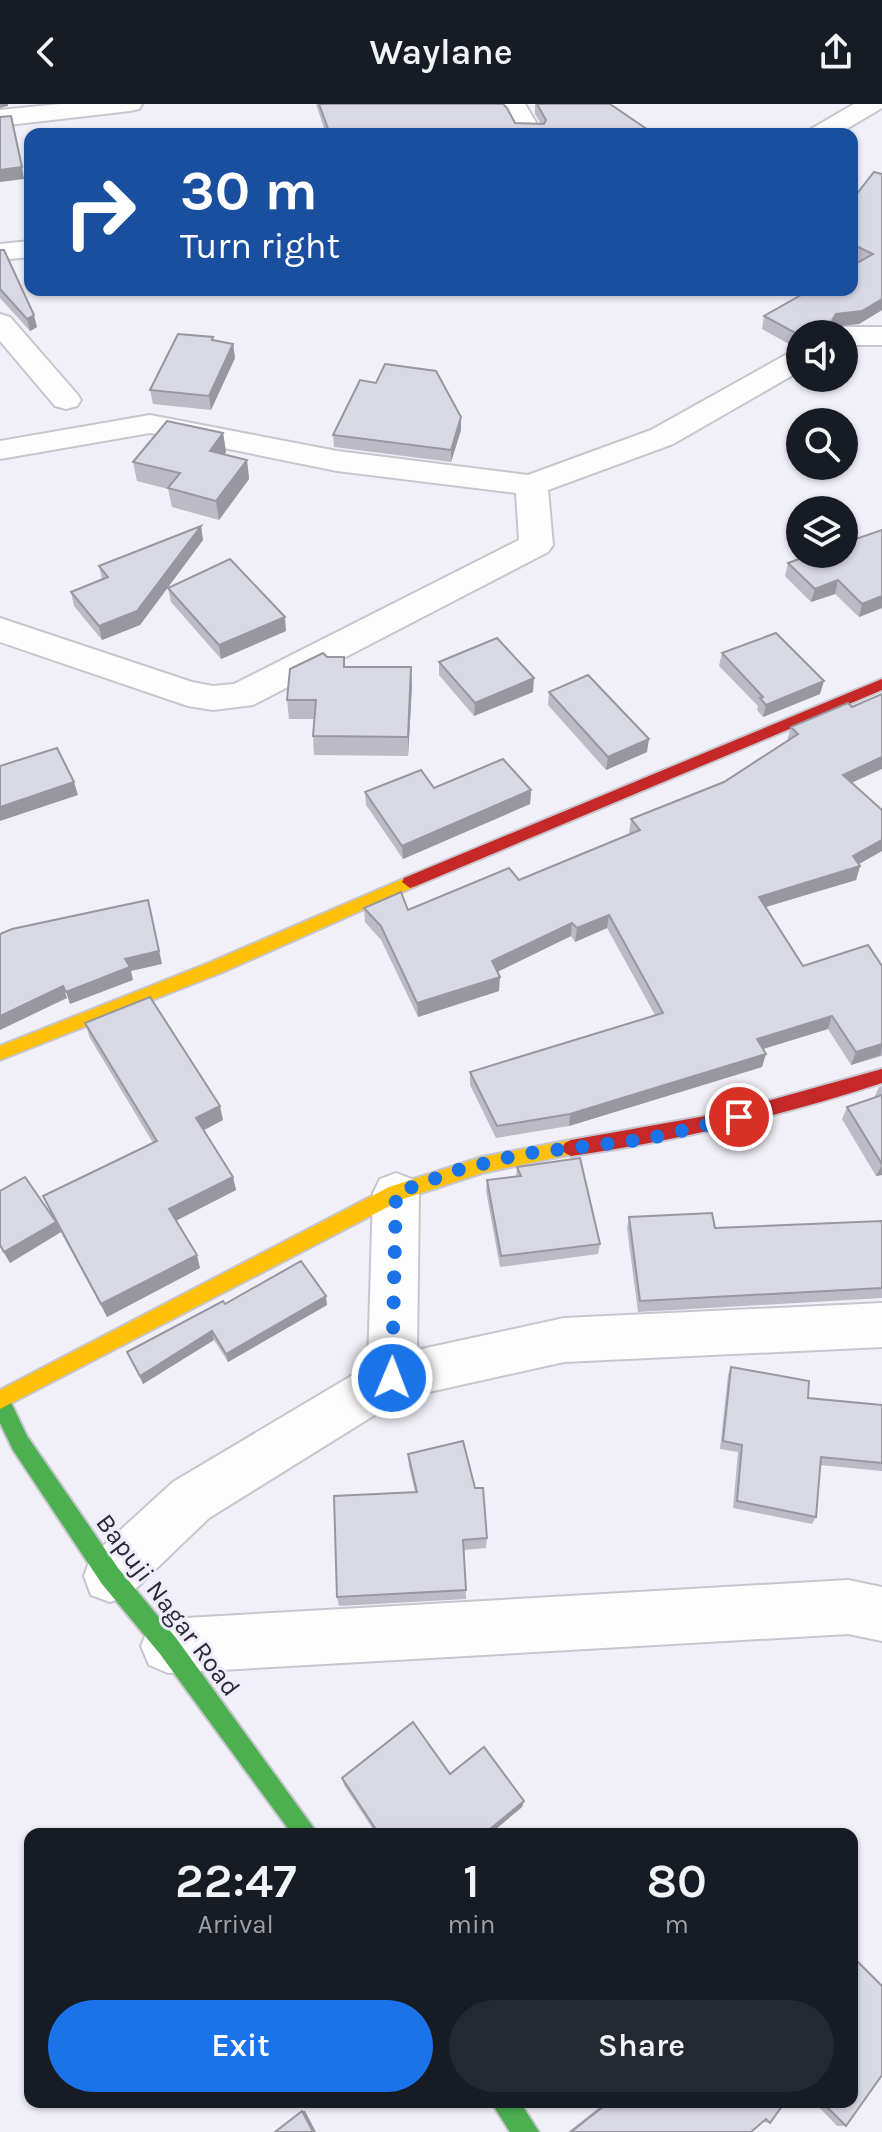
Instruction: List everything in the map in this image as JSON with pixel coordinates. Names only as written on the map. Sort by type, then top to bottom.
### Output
[{"type":"street","points":[[0,118],[130,104]]},
{"type":"street","points":[[513,104],[527,128]]},
{"type":"street","points":[[830,128],[872,104]]},
{"type":"street","points":[[0,252],[24,250]]},
{"type":"street","points":[[0,323],[66,400]]},
{"type":"street","points":[[858,336],[882,336]]},
{"type":"street","points":[[0,450],[150,424],[337,461],[531,485],[662,437],[786,367]]},
{"type":"street","points":[[0,630],[188,694],[213,698],[240,696],[536,545],[531,485]]},
{"type":"street","points":[[0,1053],[217,967],[494,845],[882,684]]},
{"type":"street","points":[[0,1400],[396,1193],[458,1170],[522,1154],[647,1139],[799,1103],[882,1076]]},
{"type":"street","points":[[392,1378],[396,1193]]},
{"type":"street","points":[[110,1576],[191,1500],[392,1378],[564,1340],[882,1325]]},
{"type":"street","name":"Bapuji Nagar Road","points":[[0,1400],[20,1443],[110,1576],[168,1646],[302,1828]]},
{"type":"street","points":[[168,1646],[848,1607],[882,1614]]},
{"type":"street","points":[[508,2108],[526,2132]]},
{"type":"building","points":[[319,104],[503,104],[515,123],[544,124],[546,120],[537,104],[610,104],[645,128],[328,128]]},
{"type":"building","points":[[11,116],[22,167],[0,170],[0,117]]},
{"type":"building","points":[[874,172],[882,174],[882,299],[862,311],[836,314],[832,320],[786,320],[786,328],[764,316],[799,296],[858,296],[858,263],[873,254],[858,247],[858,192]]},
{"type":"building","points":[[0,250],[4,250],[34,315],[27,319],[0,289]]},
{"type":"building","points":[[178,334],[213,337],[212,340],[233,344],[209,396],[150,390]]},
{"type":"building","points":[[385,364],[436,371],[461,417],[451,450],[333,435],[360,380],[376,383]]},
{"type":"building","points":[[167,421],[223,433],[210,451],[247,460],[216,501],[168,488],[180,473],[133,462]]},
{"type":"building","points":[[201,526],[137,611],[99,626],[71,592],[108,577],[99,566]]},
{"type":"building","points":[[882,530],[882,596],[862,604],[838,580],[815,589],[793,568],[858,568],[858,538]]},
{"type":"building","points":[[230,559],[285,617],[219,645],[168,588]]},
{"type":"building","points":[[776,633],[824,681],[766,705],[760,698],[763,697],[722,653]]},
{"type":"building","points":[[497,638],[534,678],[475,703],[439,662]]},
{"type":"building","points":[[323,653],[327,657],[344,657],[344,667],[411,667],[408,737],[313,736],[316,700],[287,700],[290,669]]},
{"type":"building","points":[[588,675],[649,739],[608,757],[549,692]]},
{"type":"building","points":[[882,694],[882,757],[843,775],[882,810],[882,840],[853,856],[860,866],[759,897],[803,966],[868,945],[882,966],[882,1044],[856,1052],[832,1016],[757,1039],[766,1054],[570,1114],[497,1126],[470,1072],[663,1013],[609,915],[577,928],[572,923],[492,961],[500,977],[417,1003],[381,926],[364,908],[401,892],[408,910],[509,868],[519,880],[640,830],[631,819],[724,782],[798,734],[791,727],[848,703],[852,707]]},
{"type":"building","points":[[57,748],[74,782],[0,807],[0,766]]},
{"type":"building","points":[[503,759],[531,790],[402,846],[365,792],[421,770],[434,788]]},
{"type":"building","points":[[148,900],[159,951],[125,959],[130,967],[66,992],[63,986],[0,1016],[0,934]]},
{"type":"building","points":[[150,997],[220,1106],[196,1118],[233,1177],[169,1209],[197,1255],[101,1304],[43,1196],[157,1141],[85,1023]]},
{"type":"building","points":[[882,1095],[882,1164],[847,1107]]},
{"type":"building","points":[[580,1158],[600,1244],[501,1256],[487,1180],[521,1176],[517,1167]]},
{"type":"building","points":[[25,1177],[56,1222],[4,1252],[0,1245],[0,1191]]},
{"type":"building","points":[[712,1213],[715,1228],[882,1221],[882,1288],[640,1301],[629,1217]]},
{"type":"building","points":[[301,1261],[326,1296],[226,1354],[212,1331],[140,1376],[127,1352],[223,1301],[225,1304]]},
{"type":"building","points":[[731,1367],[809,1381],[808,1398],[882,1405],[882,1463],[821,1457],[816,1517],[737,1501],[742,1445],[723,1441]]},
{"type":"building","points":[[463,1441],[475,1488],[483,1488],[487,1538],[463,1540],[466,1590],[337,1597],[334,1496],[417,1492],[408,1454]]},
{"type":"building","points":[[413,1722],[450,1774],[484,1747],[524,1801],[491,1828],[375,1828],[342,1778]]},
{"type":"building","points":[[858,1962],[882,1986],[882,2075],[846,2126],[828,2108],[858,2108]]},
{"type":"building","points":[[601,2108],[781,2108],[770,2123],[766,2119],[751,2132],[571,2132]]},
{"type":"building","points":[[302,2111],[313,2132],[275,2132]]},
{"type":"traffic: fast","points":[[0,1401],[20,1443],[110,1576],[168,1646],[302,1828]]},
{"type":"traffic: fast","points":[[508,2108],[526,2132]]},
{"type":"traffic: slow","points":[[0,1053],[217,967],[410,882]]},
{"type":"traffic: slow","points":[[0,1400],[396,1193],[482,1165],[571,1148]]},
{"type":"traffic: jam","points":[[410,882],[882,684]]},
{"type":"traffic: jam","points":[[571,1148],[728,1120],[882,1076]]},
{"type":"route","points":[[392,1378],[396,1193],[458,1170],[522,1154],[647,1139],[739,1117]]}]
